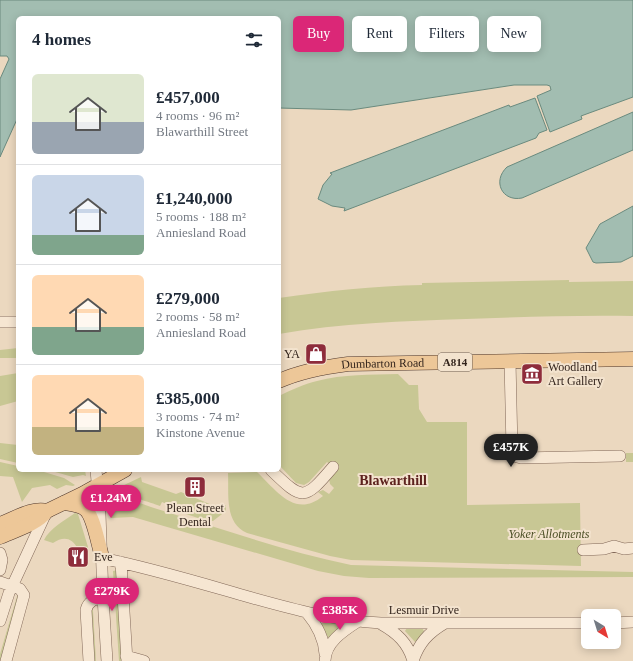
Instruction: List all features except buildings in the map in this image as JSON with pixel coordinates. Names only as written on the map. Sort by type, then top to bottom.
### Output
[{"type":"main road","name":"Dumbarton Road","points":[[281,380],[293,375],[322,367],[348,364],[633,359]]},
{"type":"main road","points":[[0,524],[34,511],[47,510],[64,503],[122,472]]},
{"type":"main road","points":[[64,503],[83,508],[87,511],[101,556]]},
{"type":"main road","points":[[0,537],[35,521],[44,515],[47,510]]},
{"type":"street","points":[[0,322],[16,322]]},
{"type":"street","points":[[510,361],[513,456],[521,458],[620,456]]},
{"type":"street","points":[[274,472],[294,491],[306,493],[316,488],[333,467]]},
{"type":"street","points":[[96,472],[108,661]]},
{"type":"street","points":[[0,621],[6,600],[47,510]]},
{"type":"street","points":[[583,550],[604,549],[614,546],[624,549],[633,548]]},
{"type":"street","points":[[0,553],[2,560],[0,570]]},
{"type":"street","name":"Lesmuir Drive","points":[[101,556],[307,613],[357,622],[581,623]]},
{"type":"street","points":[[121,562],[127,659],[144,661]]},
{"type":"street","points":[[0,582],[20,588],[24,595],[6,661]]},
{"type":"street","points":[[89,661],[86,610],[89,603],[103,597]]},
{"type":"street","points":[[307,613],[316,624],[322,636],[325,658]]},
{"type":"street","points":[[325,658],[330,645],[338,636],[357,622]]},
{"type":"street","points":[[621,623],[633,622]]},
{"type":"street","points":[[381,623],[400,637],[409,649],[413,661]]},
{"type":"street","points":[[413,661],[419,646],[426,637],[445,623]]},
{"type":"green space","points":[[569,280],[569,282],[633,281],[633,316],[550,316],[395,322],[326,327],[281,334],[281,298],[350,289],[422,285],[422,283]]},
{"type":"green space","points":[[16,348],[16,358],[0,358],[0,350]]},
{"type":"green space","points":[[16,373],[16,402],[0,406],[0,376]]},
{"type":"green space","name":"Yoker Allotments","points":[[398,374],[409,385],[418,385],[419,409],[427,422],[467,422],[467,505],[580,503],[581,566],[351,560],[330,556],[247,533],[240,528],[234,522],[229,507],[228,473],[257,472],[279,494],[295,503],[304,504],[313,502],[323,496],[318,492],[323,490],[329,494],[334,488],[330,484],[329,479],[336,470],[327,462],[309,482],[304,485],[296,483],[281,467],[281,395],[312,382],[357,375]]},
{"type":"green space","points":[[0,443],[16,445],[16,463],[0,459]]},
{"type":"green space","points":[[626,453],[633,453],[633,462],[626,462]]},
{"type":"green space","points":[[0,462],[16,466],[16,472],[44,472],[64,478],[75,485],[66,485],[57,489],[50,485],[32,488],[22,502],[13,477],[0,476]]},
{"type":"green space","points":[[55,472],[85,472],[86,476],[83,475],[73,477]]},
{"type":"green space","points":[[141,477],[142,482],[176,494],[181,492],[224,510],[224,505],[226,505],[226,511],[213,521],[207,521],[168,508],[169,505],[162,502],[160,506],[139,499],[120,487]]},
{"type":"green space","points":[[110,496],[123,499],[124,497],[261,542],[351,565],[633,572],[633,577],[369,578],[344,576],[318,571],[133,517],[111,518]]},
{"type":"green space","points":[[75,513],[78,514],[88,547],[87,550],[78,549],[73,542],[67,539],[60,539],[53,543],[44,540],[53,528]]},
{"type":"green space","points":[[118,570],[124,661],[119,661],[113,571]]},
{"type":"green space","points":[[18,593],[20,595],[2,661],[0,661],[0,654]]},
{"type":"green space","points":[[92,609],[96,661],[92,661],[90,610]]},
{"type":"green space","points":[[325,622],[337,624],[340,627],[329,638],[321,625]]},
{"type":"green space","points":[[407,628],[422,628],[424,631],[415,642],[405,631]]},
{"type":"shaded area","points":[[0,0],[633,0],[633,97],[581,116],[582,119],[550,132],[537,96],[551,90],[550,86],[547,85],[514,85],[351,110],[281,108],[281,16],[16,16],[16,121],[0,157],[0,79],[9,59],[7,56],[0,56]]},
{"type":"shaded area","points":[[535,98],[547,130],[539,133],[536,138],[344,211],[345,208],[332,206],[318,199],[323,185],[332,174],[330,173],[509,105],[510,107]]},
{"type":"shaded area","points":[[633,112],[633,150],[522,198],[509,197],[501,189],[500,178],[507,167]]},
{"type":"shaded area","points":[[633,206],[633,256],[621,262],[593,262],[586,248],[600,224]]},
{"type":"place","name":"YA","points":[[316,354]]},
{"type":"place","name":"Woodland Art Gallery","points":[[532,374]]},
{"type":"place","name":"Plean Street Dental","points":[[195,487]]},
{"type":"place","name":"Eve","points":[[78,557]]},
{"type":"district","name":"Blawarthill","points":[[393,480]]}]
